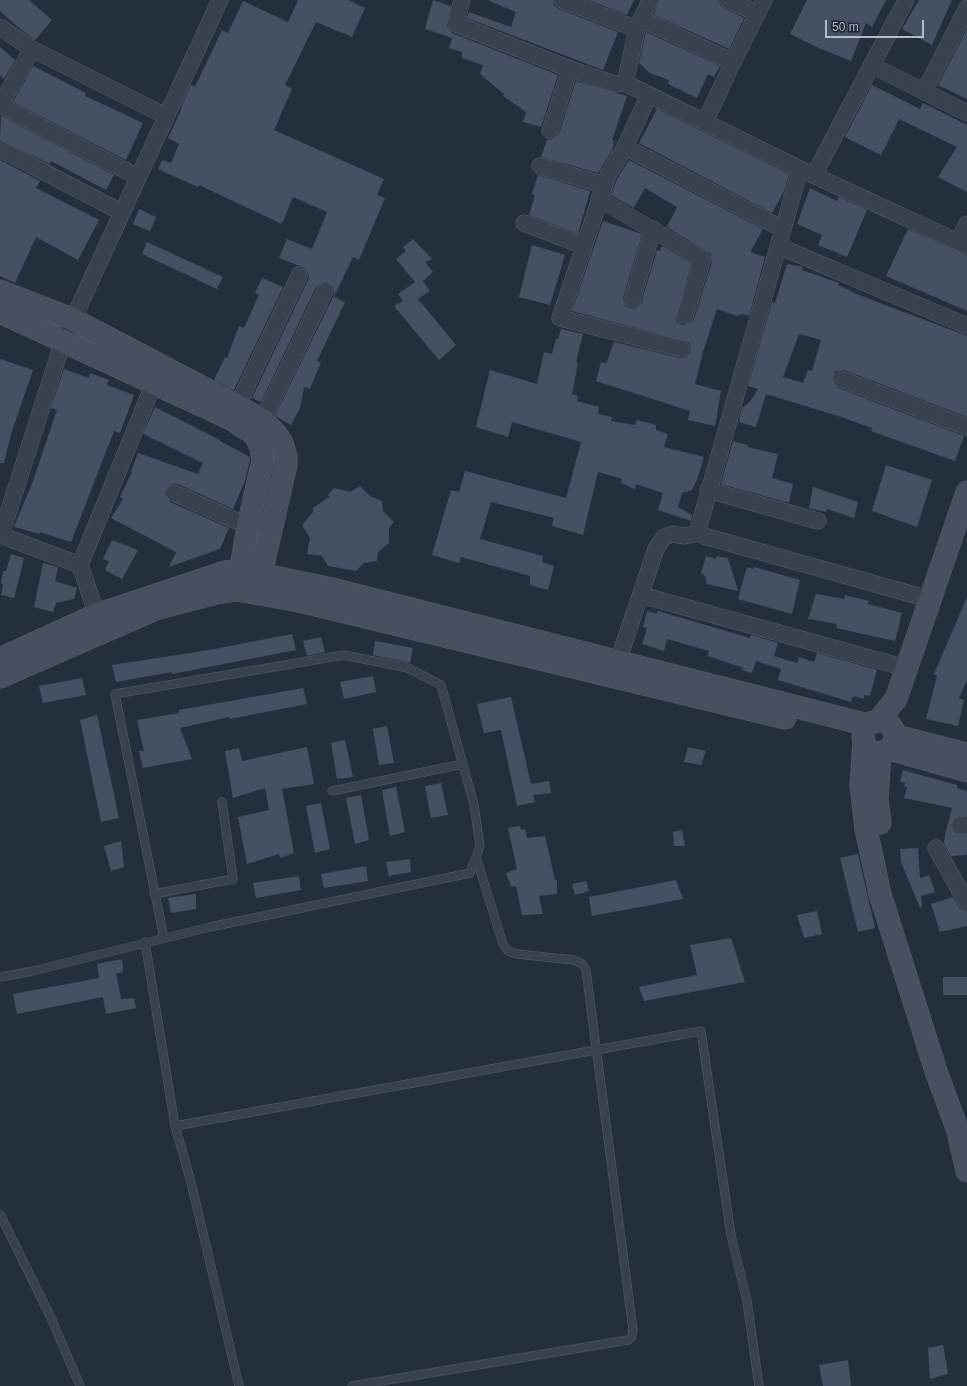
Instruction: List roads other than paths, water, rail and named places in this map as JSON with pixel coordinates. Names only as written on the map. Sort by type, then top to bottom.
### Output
[{"type":"street","points":[[80,565],[0,535],[62,341],[120,212],[138,178],[220,0]]},
{"type":"street","points":[[462,0],[456,24],[570,69],[616,84],[625,83],[807,172],[963,244],[967,224]]},
{"type":"street","points":[[562,0],[639,24],[733,62]]},
{"type":"street","points":[[625,83],[639,24],[650,0]]},
{"type":"street","points":[[705,122],[761,7],[728,0]]},
{"type":"street","points":[[700,534],[699,524],[708,490],[783,229],[807,172],[871,65],[906,0]]},
{"type":"street","points":[[924,92],[967,8]]},
{"type":"street","points":[[0,27],[32,49],[166,116]]},
{"type":"street","points":[[32,49],[4,99],[3,104],[7,109],[138,178]]},
{"type":"street","points":[[871,65],[967,113]]},
{"type":"street","points":[[550,131],[570,69]]},
{"type":"street","points":[[649,95],[625,147],[608,176],[560,318],[682,349]]},
{"type":"street","points":[[625,147],[783,229]]},
{"type":"street","points":[[0,149],[120,212]]},
{"type":"street","points":[[540,166],[602,192],[653,229],[703,259],[685,316]]},
{"type":"street","points":[[524,223],[584,246]]},
{"type":"street","points":[[632,301],[653,229]]},
{"type":"street","points":[[778,246],[967,326]]},
{"type":"street","points":[[234,412],[300,274]]},
{"type":"street","points":[[0,291],[72,319],[234,412],[282,443],[286,457],[286,465],[250,582]]},
{"type":"street","points":[[250,582],[248,526],[263,460],[259,428],[325,291]]},
{"type":"street","points":[[0,312],[154,383],[234,412]]},
{"type":"street","points":[[841,379],[967,427]]},
{"type":"street","points":[[100,624],[80,565],[154,383]]},
{"type":"street","points":[[708,490],[818,521]]},
{"type":"street","points":[[967,492],[929,599],[896,699],[898,708],[879,736],[861,786],[866,829],[880,894],[967,1122]]},
{"type":"street","points":[[174,493],[248,526]]},
{"type":"street","points":[[618,661],[656,549],[664,537],[673,534],[684,536],[700,534],[929,599]]},
{"type":"street","points":[[0,659],[100,624],[218,593],[250,582],[300,601],[537,650],[879,736],[967,754]]},
{"type":"street","points":[[641,595],[906,668]]},
{"type":"street","points":[[0,677],[100,624]]},
{"type":"street","points":[[537,650],[618,661],[879,736],[967,771]]},
{"type":"street","points":[[936,848],[967,903]]},
{"type":"street","points":[[914,980],[936,1071],[957,1128],[966,1165]]},
{"type":"lane","points":[[0,977],[33,971],[145,942],[164,938],[470,872],[480,846],[474,805],[441,685],[408,668],[344,656],[115,694],[164,938]]},
{"type":"lane","points":[[332,791],[463,764]]},
{"type":"lane","points":[[154,894],[233,880],[222,802]]},
{"type":"lane","points":[[352,1386],[628,1340],[632,1336],[633,1330],[586,970],[582,964],[574,960],[516,954],[508,951],[503,944],[476,857]]},
{"type":"lane","points":[[145,942],[175,1126],[191,1182],[239,1386]]},
{"type":"lane","points":[[175,1126],[701,1031],[731,1236],[747,1301],[760,1386]]},
{"type":"lane","points":[[0,1214],[52,1320],[80,1386]]}]
